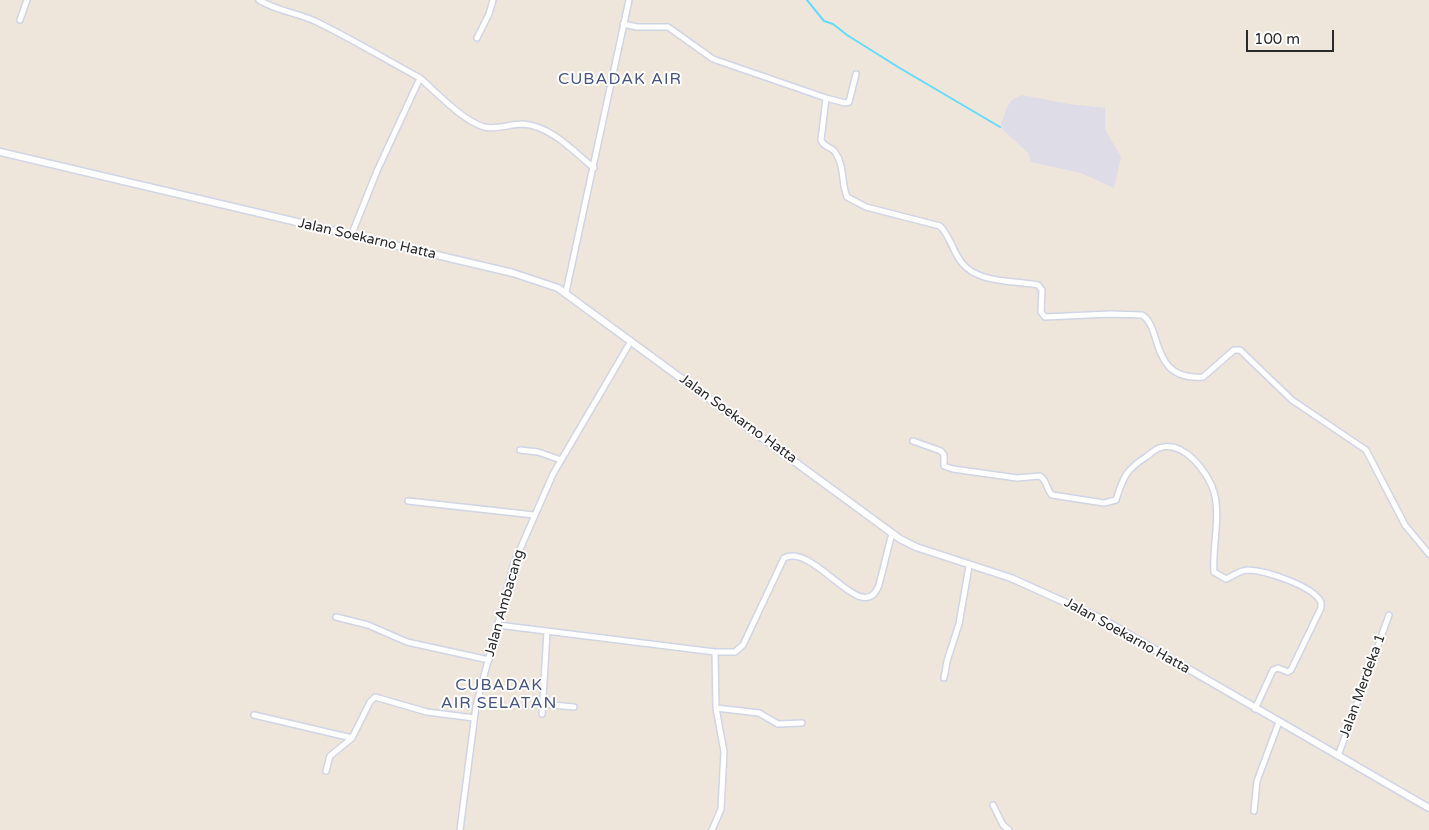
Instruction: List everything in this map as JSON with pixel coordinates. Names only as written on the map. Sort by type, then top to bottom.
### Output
[{"type":"street","points":[[20,20],[27,0]]},
{"type":"street","points":[[259,0],[273,7],[298,14],[364,45],[420,78],[477,124],[495,127],[528,125],[542,129],[554,136],[594,168]]},
{"type":"street","points":[[477,38],[489,14],[493,0]]},
{"type":"street","points":[[566,292],[629,0]]},
{"type":"street","points":[[623,24],[636,27],[668,26],[713,59],[845,103],[849,102],[856,74]]},
{"type":"street","points":[[351,236],[377,171],[420,78]]},
{"type":"street","points":[[826,98],[821,140],[825,146],[835,152],[843,170],[848,197],[866,207],[940,226],[960,260],[975,272],[998,280],[1038,285],[1042,290],[1041,312],[1045,317],[1110,314],[1146,317],[1164,359],[1170,367],[1186,376],[1203,377],[1234,350],[1240,350],[1292,400],[1366,450],[1405,525],[1429,554]]},
{"type":"street","name":"Jalan Soekarno Hatta","points":[[0,152],[513,273],[566,292],[892,534],[916,547],[1019,581],[1095,616],[1429,808]]},
{"type":"street","name":"Jalan Ambacang","points":[[460,830],[474,718],[514,564],[534,515],[561,460],[631,340]]},
{"type":"street","points":[[913,441],[941,451],[944,456],[944,466],[953,469],[1017,478],[1040,476],[1044,479],[1048,491],[1052,495],[1104,503],[1116,500],[1119,486],[1134,465],[1159,448],[1168,447],[1184,452],[1192,457],[1203,470],[1213,490],[1216,504],[1214,572],[1226,579],[1247,570],[1276,576],[1314,593],[1321,602],[1320,608],[1291,670],[1288,672],[1278,668],[1273,670],[1255,708]]},
{"type":"street","points":[[520,450],[538,452],[561,460]]},
{"type":"street","points":[[408,501],[534,515]]},
{"type":"street","points":[[498,625],[715,652],[734,652],[740,649],[766,600],[780,564],[788,556],[820,566],[848,592],[858,596],[872,595],[877,591],[879,585],[892,534]]},
{"type":"street","points":[[944,678],[947,661],[959,624],[969,566]]},
{"type":"street","name":"Jalan Merdeka 1","points":[[1338,756],[1388,615]]},
{"type":"street","points":[[336,617],[368,625],[402,641],[489,660]]},
{"type":"street","points":[[542,714],[541,704],[547,632]]},
{"type":"street","points":[[712,830],[721,810],[724,752],[716,708],[715,652]]},
{"type":"street","points":[[326,771],[330,756],[352,738],[370,702],[375,697],[426,712],[474,718]]},
{"type":"street","points":[[541,704],[574,706]]},
{"type":"street","points":[[716,708],[763,714],[778,724],[802,723]]},
{"type":"street","points":[[254,715],[352,738]]},
{"type":"street","points":[[1254,811],[1257,781],[1279,722]]},
{"type":"street","points":[[993,805],[1003,825],[1009,830]]},
{"type":"shaded area","points":[[1022,95],[1069,104],[1105,108],[1105,129],[1121,157],[1114,188],[1081,173],[1031,162],[1028,153],[1000,127],[1007,107],[1012,100]]},
{"type":"waterway","points":[[807,0],[824,21],[833,24],[898,67],[1000,127]]},
{"type":"district","name":"CUBADAK AIR","points":[[620,80]]},
{"type":"district","name":"CUBADAK AIR SELATAN","points":[[499,695]]}]
